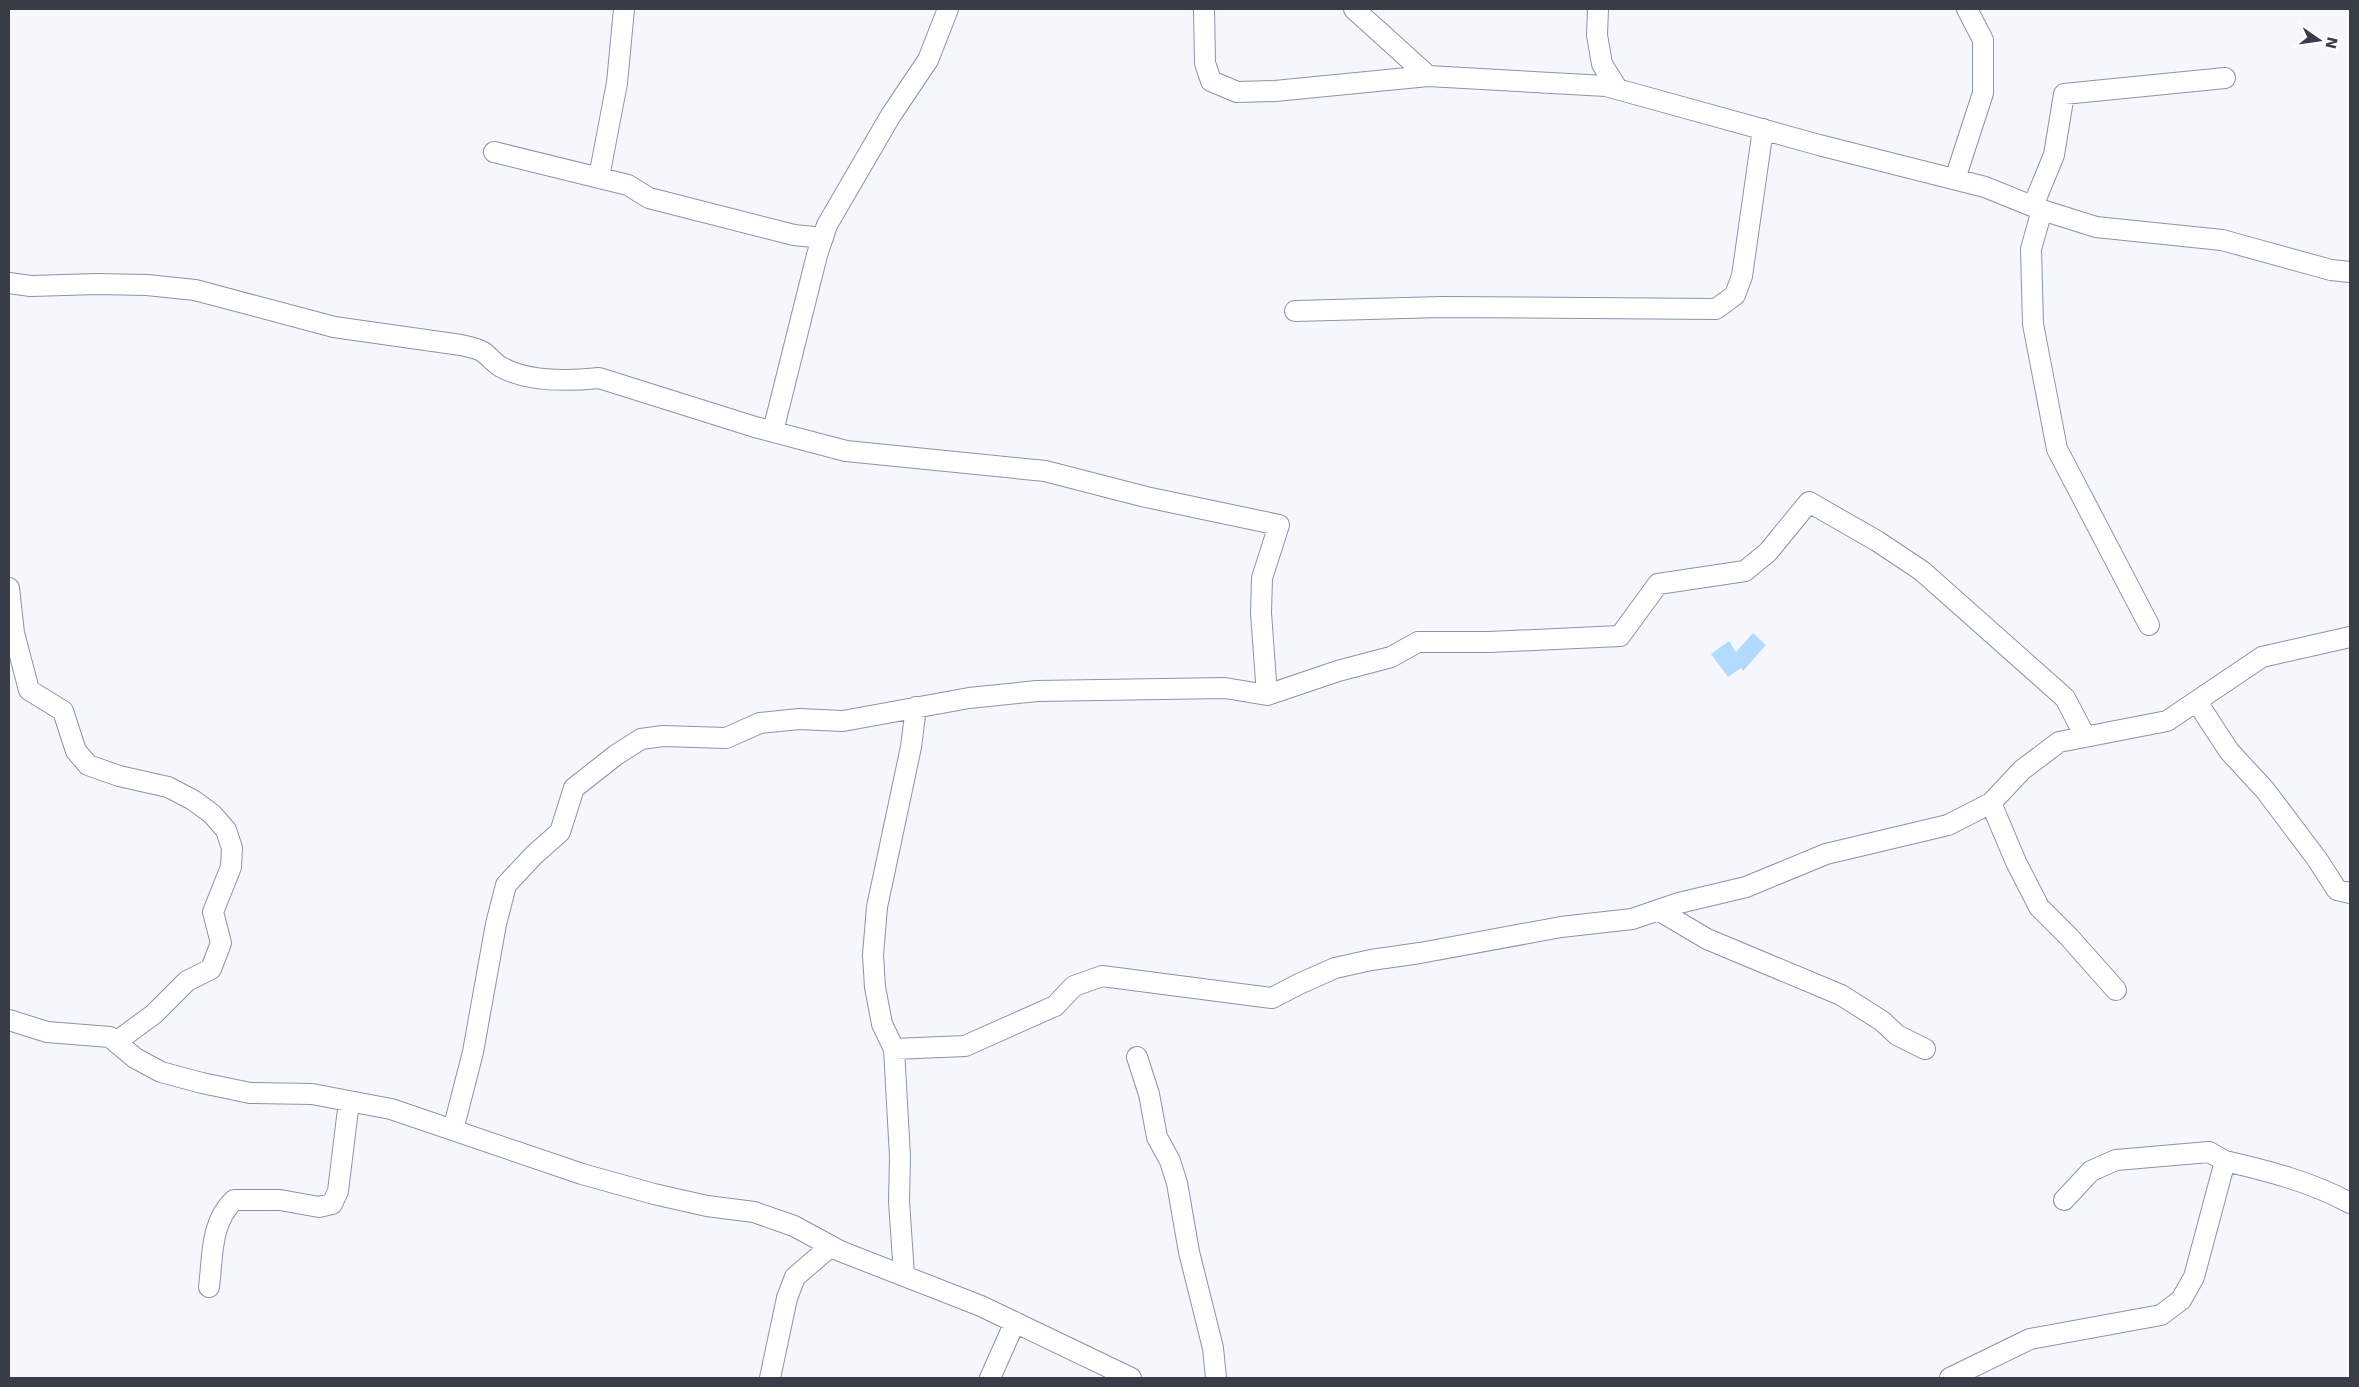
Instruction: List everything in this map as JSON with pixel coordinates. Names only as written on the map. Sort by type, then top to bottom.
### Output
[{"type":"street","points":[[599,177],[617,83],[624,9]]},
{"type":"street","points":[[773,431],[827,225],[886,124],[928,60],[948,9]]},
{"type":"street","points":[[1204,9],[1205,63],[1211,82],[1237,92],[1428,76],[1606,86],[1985,187],[2037,208],[2096,227],[2222,240],[2332,270],[2350,272]]},
{"type":"street","points":[[1354,9],[1428,76]]},
{"type":"street","points":[[1598,9],[1597,35],[1602,64],[1617,88]]},
{"type":"street","points":[[1955,179],[1983,93],[1983,40],[1967,9]]},
{"type":"street","points":[[2149,625],[2057,449],[2033,324],[2031,249],[2037,208],[2054,155],[2064,94],[2225,78]]},
{"type":"street","points":[[1296,310],[1442,308],[1716,309],[1735,295],[1742,276],[1763,129]]},
{"type":"street","points":[[494,152],[628,185],[649,198],[794,235],[823,238]]},
{"type":"street","points":[[9,283],[31,286],[147,285],[195,290],[334,327],[461,345],[482,351],[501,367],[520,373],[550,379],[599,378],[773,431],[846,451],[1044,471],[1146,497],[1279,525],[1262,578],[1261,613],[1267,695]]},
{"type":"street","points":[[453,1130],[473,1052],[496,924],[506,885],[534,855],[560,832],[574,788],[640,739],[663,736],[726,738],[760,723],[798,719],[843,721],[916,707],[1037,691],[1225,688],[1267,695],[1391,657],[1418,642],[1489,642],[1620,636],[1658,584],[1745,571],[1768,552],[1809,502],[1877,541],[1922,571],[2064,698],[2085,736]]},
{"type":"street","points":[[9,588],[14,633],[29,690],[63,711],[76,751],[88,765],[119,776],[168,787],[193,800],[212,814],[226,830],[232,848],[231,867],[213,912],[221,943],[211,969],[188,982],[154,1014],[116,1042]]},
{"type":"street","points":[[894,1049],[965,1046],[1054,1006],[1074,986],[1102,976],[1272,998],[1335,968],[1370,960],[1561,928],[1632,919],[1658,910],[1746,887],[1826,854],[1948,825],[1990,803],[2022,770],[2058,742],[2167,721],[2262,657],[2350,637]]},
{"type":"street","points":[[2197,702],[2229,751],[2265,790],[2317,859],[2337,890],[2350,894]]},
{"type":"street","points":[[904,1275],[899,1201],[900,1157],[894,1049],[882,1024],[875,987],[873,955],[877,907],[911,747],[916,707]]},
{"type":"street","points":[[1990,803],[2016,862],[2039,907],[2069,937],[2116,990]]},
{"type":"street","points":[[1658,910],[1707,940],[1842,995],[1882,1021],[1897,1035],[1925,1049]]},
{"type":"street","points":[[9,1020],[47,1032],[110,1037],[135,1058],[161,1072],[202,1083],[250,1094],[312,1094],[391,1109],[582,1174],[654,1194],[707,1206],[754,1212],[794,1226],[831,1246],[1015,1322],[1131,1378]]},
{"type":"street","points":[[1137,1057],[1148,1094],[1157,1137],[1170,1160],[1177,1183],[1189,1252],[1213,1348],[1216,1378]]},
{"type":"street","points":[[208,1287],[216,1224],[224,1210],[234,1200],[280,1200],[320,1207],[332,1204],[338,1191],[349,1102]]},
{"type":"street","points":[[2064,1200],[2091,1171],[2116,1160],[2209,1152],[2225,1161],[2269,1171],[2324,1189],[2350,1203]]},
{"type":"street","points":[[1950,1378],[2030,1339],[2161,1315],[2181,1300],[2194,1277],[2225,1161]]},
{"type":"street","points":[[770,1378],[787,1298],[795,1277],[831,1246]]},
{"type":"street","points":[[990,1378],[1015,1322]]},
{"type":"building","points":[[1753,633],[1766,645],[1743,671],[1741,668],[1728,677],[1711,654],[1729,641],[1736,652]]}]
